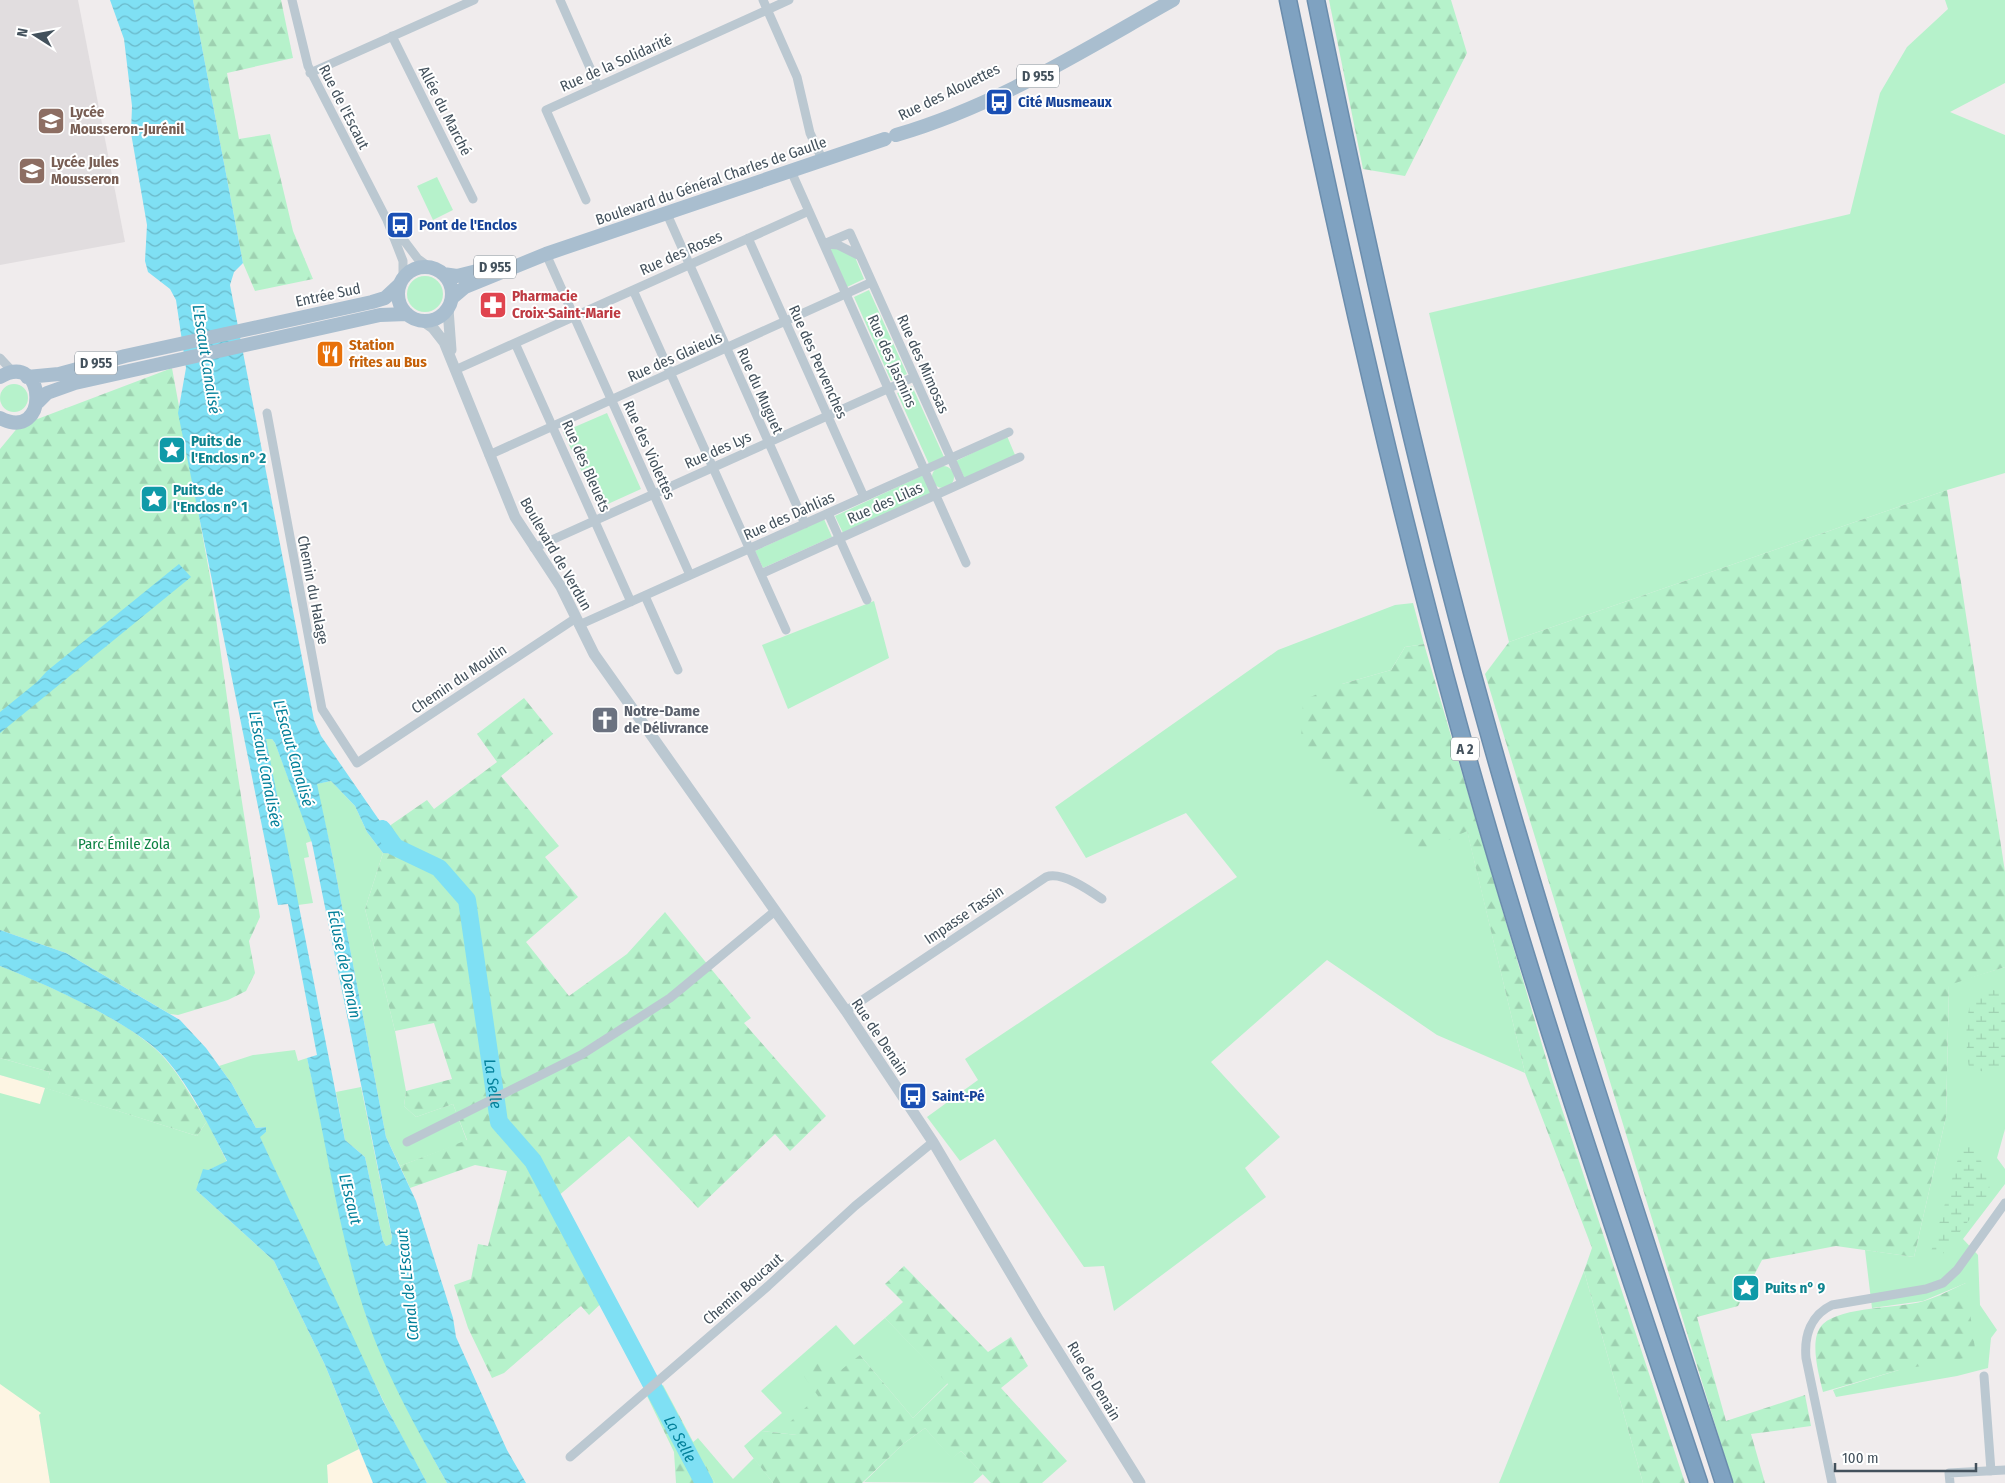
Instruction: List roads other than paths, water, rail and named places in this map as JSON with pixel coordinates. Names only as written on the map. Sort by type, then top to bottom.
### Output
[{"type":"highway","name":"A 2","points":[[1288,0],[1368,368],[1420,582],[1458,725],[1543,1008],[1699,1483]]},
{"type":"highway","name":"A 2","points":[[1316,0],[1354,184],[1401,395],[1478,696],[1552,949],[1724,1483]]},
{"type":"main road","name":"Rue des Alouettes","points":[[1155,0],[1004,84],[896,135],[947,119],[998,98],[1173,0]]},
{"type":"main road","name":"Boulevard du Général Charles de Gaulle","points":[[450,304],[465,286],[546,254],[885,139]]},
{"type":"main road","name":"Boulevard du Général Charles de Gaulle","points":[[443,274],[457,276],[468,274],[546,254]]},
{"type":"main road","points":[[428,267],[443,274],[451,287],[450,304],[435,319],[422,321],[407,314],[399,300],[402,282],[414,270],[428,267]]},
{"type":"main road","name":"Entrée Sud","points":[[20,375],[59,374],[165,347],[378,301],[389,295],[402,282]]},
{"type":"main road","name":"Entrée Sud","points":[[38,402],[47,393],[61,387],[380,315],[407,314]]},
{"type":"main road","points":[[0,377],[20,375],[36,388],[38,402],[30,415],[24,420],[4,422]]},
{"type":"street","name":"Rue de l'Escaut","points":[[292,0],[310,73],[387,220],[404,262],[402,282]]},
{"type":"street","points":[[310,73],[474,0]]},
{"type":"street","points":[[560,0],[598,86]]},
{"type":"street","points":[[763,0],[800,85],[809,128],[823,161]]},
{"type":"street","name":"Rue de la Solidarité","points":[[586,200],[546,110],[789,0]]},
{"type":"street","name":"Allée du Marché","points":[[392,36],[473,199]]},
{"type":"street","name":"Rue des Jasmins","points":[[792,171],[966,563]]},
{"type":"street","name":"Rue des Roses","points":[[454,367],[515,343],[809,211]]},
{"type":"street","name":"Rue du Muguet","points":[[667,214],[805,524]]},
{"type":"street","name":"Rue de l'Escaut","points":[[387,220],[418,259],[428,267]]},
{"type":"street","name":"Rue des Mimosas","points":[[824,244],[850,233],[962,483]]},
{"type":"street","name":"Rue des Pervenches","points":[[748,238],[864,497]]},
{"type":"street","points":[[824,244],[838,245],[860,256]]},
{"type":"street","name":"Rue des Violettes","points":[[546,254],[690,575]]},
{"type":"street","name":"Rue des Glaieuls","points":[[489,455],[672,374],[872,282]]},
{"type":"street","points":[[633,290],[786,630]]},
{"type":"street","name":"Boulevard de Verdun","points":[[450,304],[454,367]]},
{"type":"street","name":"Boulevard de Verdun","points":[[422,321],[440,336],[514,517],[557,581],[594,654],[624,696]]},
{"type":"street","name":"Rue des Bleuets","points":[[515,343],[596,520],[631,602]]},
{"type":"street","points":[[0,358],[20,375]]},
{"type":"street","name":"Rue des Lys","points":[[534,548],[914,376]]},
{"type":"street","name":"Chemin du Halage","points":[[267,412],[322,709],[357,763]]},
{"type":"street","name":"Rue des Dahlias","points":[[578,621],[645,596],[1009,432]]},
{"type":"street","name":"Rue des Lilas","points":[[761,574],[1020,457]]},
{"type":"street","points":[[828,514],[867,600]]},
{"type":"street","points":[[645,596],[678,670]]},
{"type":"street","name":"Chemin du Moulin","points":[[357,763],[578,621]]},
{"type":"street","name":"Rue de Denain","points":[[624,696],[846,1011],[933,1142],[1041,1324],[1140,1483]]},
{"type":"street","name":"Impasse Tassin","points":[[846,1011],[1046,877],[1054,875],[1062,877],[1102,899]]},
{"type":"street","points":[[407,1142],[572,1061],[660,1005],[775,911]]},
{"type":"street","name":"Chemin Boucaut","points":[[570,1456],[768,1286],[855,1206],[933,1142]]},
{"type":"street","points":[[1832,1483],[1806,1347],[1808,1333],[1816,1317],[1826,1308],[1840,1303],[1932,1288],[1948,1280],[2005,1203]]},
{"type":"street","points":[[1984,1376],[1991,1471]]},
{"type":"street","points":[[1950,1483],[1949,1474],[2005,1470]]},
{"type":"water","points":[[110,0],[193,0],[243,263],[234,272],[230,285],[314,720],[321,736],[395,843],[395,854],[383,853],[367,832],[355,806],[331,781],[317,784],[386,1137],[416,1201],[453,1318],[456,1337],[507,1450],[526,1483],[447,1483],[413,1422],[393,1381],[374,1338],[356,1285],[340,1221],[307,1058],[317,1055],[288,904],[278,905],[178,413],[186,368],[176,300],[170,289],[148,272],[145,261],[147,225],[131,133],[132,106],[124,39]],"holes":[[[266,739],[272,739],[312,843],[392,1237],[391,1244],[386,1246],[383,1241],[365,1157],[345,1140]]]},
{"type":"water","points":[[179,564],[191,577],[0,733],[0,712],[37,682],[47,671]]},
{"type":"water","points":[[0,930],[66,953],[180,1020],[206,1048],[232,1084],[256,1128],[266,1127],[266,1132],[260,1137],[383,1401],[427,1483],[373,1483],[325,1365],[274,1261],[196,1190],[203,1169],[208,1170],[227,1161],[200,1108],[175,1070],[152,1046],[134,1032],[89,1006],[0,966]]},
{"type":"waterway","name":"La Selle","points":[[382,829],[395,847],[439,868],[467,900],[499,1122],[533,1161],[704,1483]]},
{"type":"place","name":"Cité Musmeaux","points":[[999,102]]},
{"type":"place","name":"Lycée Mousseron-Jurénil","points":[[51,121]]},
{"type":"place","name":"Lycée Jules Mousseron","points":[[32,171]]},
{"type":"place","name":"Pont de l'Enclos","points":[[400,225]]},
{"type":"place","name":"Pharmacie Croix-Saint-Marie","points":[[493,305]]},
{"type":"place","name":"Station frites au Bus","points":[[330,354]]},
{"type":"place","name":"Puits de l'Enclos n° 2","points":[[172,450]]},
{"type":"place","name":"Puits de l'Enclos n° 1","points":[[154,499]]},
{"type":"place","name":"Notre-Dame de Délivrance","points":[[605,720]]},
{"type":"place","name":"Saint-Pé","points":[[913,1096]]},
{"type":"place","name":"Puits n° 9","points":[[1746,1288]]},
{"type":"water label","name":"L'Escaut Canalisé","points":[[207,359]]},
{"type":"water label","name":"L'Escaut Canalisé","points":[[294,753]]},
{"type":"water label","name":"L'Escaut Canalisée","points":[[266,769]]},
{"type":"water label","name":"Écluse de Denain","points":[[345,964]]},
{"type":"water label","name":"L'Escaut","points":[[351,1199]]},
{"type":"water label","name":"Canal de L'Escaut","points":[[407,1285]]},
{"type":"park label","name":"Parc Émile Zola","points":[[124,844]]}]
